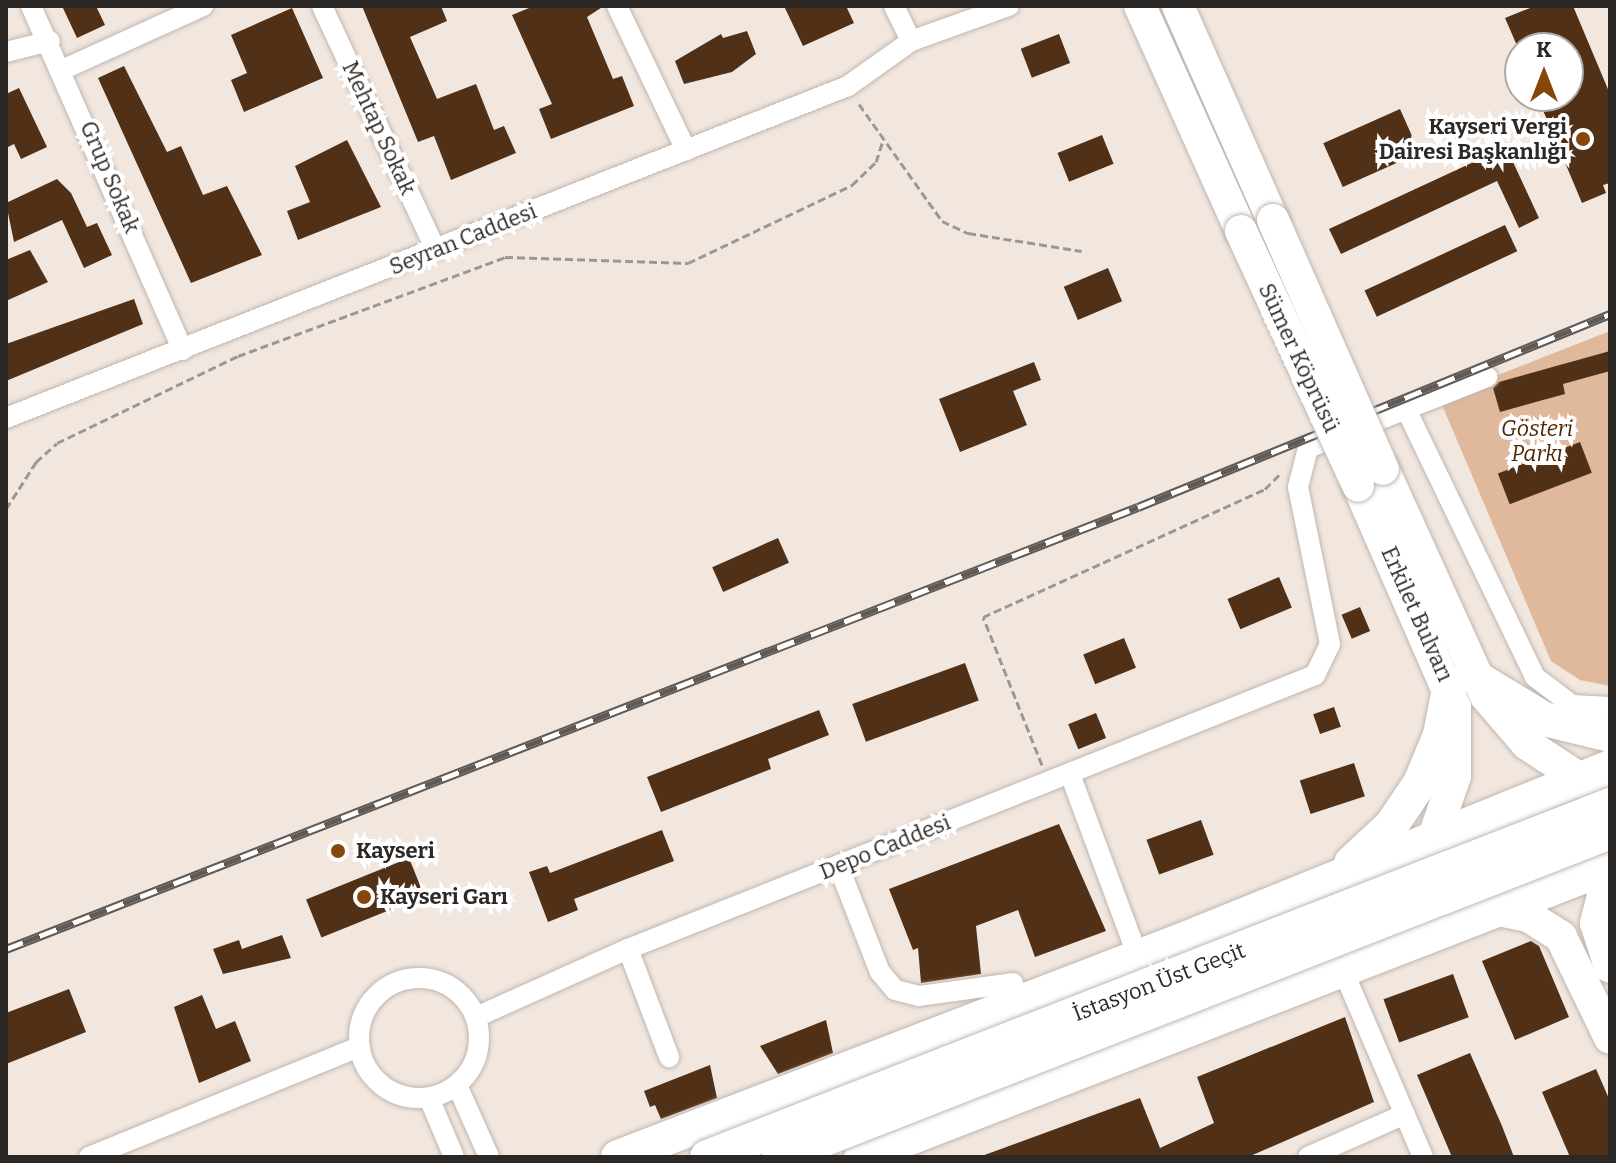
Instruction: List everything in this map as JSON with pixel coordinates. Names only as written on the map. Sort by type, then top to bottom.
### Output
[{"type":"highway","points":[[1309,890],[1353,862],[1407,806],[1432,759],[1462,680],[1544,719],[1610,735]]},
{"type":"highway","points":[[624,1156],[1309,890],[1610,767]]},
{"type":"highway","name":"İstasyon Üst Geçit","points":[[707,1157],[1610,805]]},
{"type":"highway","name":"İstasyon Üst Geçit","points":[[779,1157],[1610,832]]},
{"type":"highway","points":[[861,1157],[1342,968],[1610,867]]},
{"type":"main road","name":"Sümer Köprüsü","points":[[1140,6],[1241,231],[1371,477]]},
{"type":"main road","name":"Sümer Köprüsü","points":[[1187,15],[1273,220],[1371,477]]},
{"type":"main road","name":"Erkilet Bulvarı","points":[[1371,477],[1462,680],[1519,737],[1610,805]]},
{"type":"main road","name":"Erkilet Bulvarı","points":[[1433,839],[1457,754],[1462,680]]},
{"type":"main road","points":[[1433,839],[1442,872],[1456,891],[1542,923],[1569,946],[1610,1038]]},
{"type":"main road","points":[[1610,867],[1596,923],[1610,967]]},
{"type":"street","name":"Grup Sokak","points":[[31,6],[64,69],[183,350]]},
{"type":"street","points":[[64,69],[203,6]]},
{"type":"street","name":"Mehtap Sokak","points":[[322,6],[436,250]]},
{"type":"street","points":[[617,6],[686,150]]},
{"type":"street","points":[[894,6],[911,41]]},
{"type":"street","name":"Seyran Caddesi","points":[[6,418],[848,86],[911,41],[1009,6]]},
{"type":"street","points":[[6,52],[50,41]]},
{"type":"street","points":[[1308,448],[1487,377]]},
{"type":"street","points":[[1406,409],[1535,677],[1572,705],[1610,707]]},
{"type":"street","name":"Depo Caddesi","points":[[476,1017],[628,949],[1297,684],[1321,669],[1330,644],[1298,487],[1308,448]]},
{"type":"street","points":[[1070,774],[1138,957]]},
{"type":"street","points":[[838,865],[880,972],[895,990],[919,996],[1013,983]]},
{"type":"street","points":[[628,949],[669,1057]]},
{"type":"street","points":[[1342,968],[1423,1157]]},
{"type":"street","points":[[429,979],[453,988],[476,1017],[478,1054],[457,1085],[429,1098],[384,1087],[359,1047],[361,1022],[373,1000],[404,980],[429,979]]},
{"type":"street","points":[[89,1157],[359,1047]]},
{"type":"street","points":[[457,1085],[489,1157]]},
{"type":"street","points":[[429,1098],[454,1157]]},
{"type":"street","points":[[1308,1157],[1405,1114]]},
{"type":"path","points":[[848,86],[932,213],[954,227],[1082,251]]},
{"type":"path","points":[[6,509],[36,462],[57,443],[238,356],[505,257],[688,263],[852,185],[876,162],[883,141]]},
{"type":"path","points":[[1048,782],[983,617],[1265,489],[1308,448]]},
{"type":"green space","name":"Gösteri Parkı","points":[[1610,331],[1610,686],[1580,680],[1551,661],[1439,398]]},
{"type":"building","points":[[62,6],[96,6],[105,25],[77,38]]},
{"type":"building","points":[[362,6],[441,6],[447,21],[410,37],[437,99],[476,84],[494,130],[504,126],[516,153],[451,180],[434,136],[418,142]]},
{"type":"building","points":[[534,6],[604,6],[587,17],[613,79],[622,76],[634,106],[551,139],[539,109],[552,104],[512,15]]},
{"type":"building","points":[[784,6],[846,6],[854,23],[803,46]]},
{"type":"building","name":"Kayseri Vergi Dairesi Başkanlığı","points":[[1535,6],[1573,6],[1584,32],[1511,32],[1505,18]]},
{"type":"building","points":[[292,8],[323,78],[244,112],[231,80],[247,73],[231,35]]},
{"type":"building","points":[[747,31],[756,54],[732,72],[684,84],[675,61],[721,34],[723,38]]},
{"type":"building","name":"Kayseri Vergi Dairesi Başkanlığı","points":[[1584,32],[1610,94],[1610,183],[1603,185],[1606,193],[1582,203],[1544,112],[1584,112]]},
{"type":"building","points":[[1059,34],[1070,63],[1032,78],[1021,49]]},
{"type":"building","points":[[124,66],[167,152],[181,146],[203,195],[227,186],[262,255],[191,283],[98,78]]},
{"type":"building","points":[[19,88],[47,147],[21,159],[14,144],[6,148],[6,94]]},
{"type":"building","points":[[1400,109],[1420,153],[1343,187],[1323,143]]},
{"type":"building","points":[[1102,135],[1114,164],[1069,182],[1057,153]]},
{"type":"building","points":[[347,140],[381,207],[298,240],[287,211],[310,202],[295,166]]},
{"type":"building","points":[[1506,147],[1539,218],[1519,228],[1497,181],[1341,254],[1329,229]]},
{"type":"building","points":[[57,179],[71,193],[87,227],[97,223],[112,255],[84,268],[62,220],[14,242],[6,203]]},
{"type":"building","points":[[1505,225],[1517,251],[1377,317],[1365,291]]},
{"type":"building","points":[[30,250],[48,282],[6,301],[6,260]]},
{"type":"building","points":[[1108,268],[1122,301],[1078,320],[1064,287]]},
{"type":"building","points":[[134,299],[143,324],[6,381],[6,344]]},
{"type":"building","points":[[1610,351],[1610,371],[1563,384],[1565,394],[1500,412],[1493,388],[1499,382]]},
{"type":"building","points":[[1034,362],[1041,380],[1013,391],[1027,425],[960,452],[939,399]]},
{"type":"building","points":[[1580,442],[1592,473],[1510,504],[1498,474]]},
{"type":"building","points":[[778,538],[789,563],[723,592],[712,567]]},
{"type":"building","points":[[1279,577],[1292,607],[1240,629],[1227,599]]},
{"type":"building","points":[[1360,607],[1370,631],[1352,639],[1342,615]]},
{"type":"building","points":[[1124,638],[1136,668],[1095,684],[1083,654]]},
{"type":"building","points":[[965,663],[979,701],[866,742],[852,704]]},
{"type":"building","points":[[1334,707],[1341,727],[1320,734],[1313,714]]},
{"type":"building","points":[[819,710],[829,735],[768,759],[771,769],[661,812],[647,777]]},
{"type":"building","points":[[1096,713],[1106,738],[1078,749],[1068,724]]},
{"type":"building","points":[[1354,763],[1365,796],[1311,814],[1300,781]]},
{"type":"building","points":[[1201,820],[1214,855],[1159,875],[1146,840]]},
{"type":"building","points":[[1059,824],[1106,931],[1035,957],[1018,910],[976,926],[981,974],[921,983],[918,948],[913,950],[889,889]]},
{"type":"building","points":[[662,830],[674,861],[574,899],[578,910],[548,922],[529,872],[547,866],[550,873]]},
{"type":"building","name":"Kayseri Garı","points":[[409,858],[424,896],[321,938],[306,900]]},
{"type":"building","points":[[282,935],[291,958],[223,974],[213,949],[239,940],[242,949]]},
{"type":"building","points":[[1531,941],[1539,946],[1569,1017],[1515,1040],[1482,961]]},
{"type":"building","points":[[1453,974],[1469,1017],[1399,1043],[1383,999]]},
{"type":"building","points":[[69,989],[86,1032],[6,1064],[6,1013]]},
{"type":"building","points":[[202,995],[216,1029],[235,1021],[251,1061],[199,1083],[174,1007]]},
{"type":"building","points":[[1345,1017],[1374,1102],[1248,1157],[979,1157],[1140,1098],[1160,1148],[1214,1123],[1197,1077]]},
{"type":"building","points":[[826,1020],[833,1053],[778,1074],[760,1046]]},
{"type":"building","points":[[1470,1053],[1514,1157],[1452,1157],[1417,1075]]},
{"type":"building","points":[[710,1065],[717,1098],[661,1119],[655,1105],[650,1107],[644,1091]]},
{"type":"building","points":[[1596,1069],[1610,1101],[1610,1157],[1570,1157],[1542,1092]]},
{"type":"railway","points":[[6,949],[1138,507],[1610,314]]},
{"type":"place","name":"Kayseri Vergi Dairesi Başkanlığı","points":[[1583,139]]},
{"type":"place","name":"Kayseri","points":[[338,851]]},
{"type":"place","name":"Kayseri Garı","points":[[364,897]]}]
